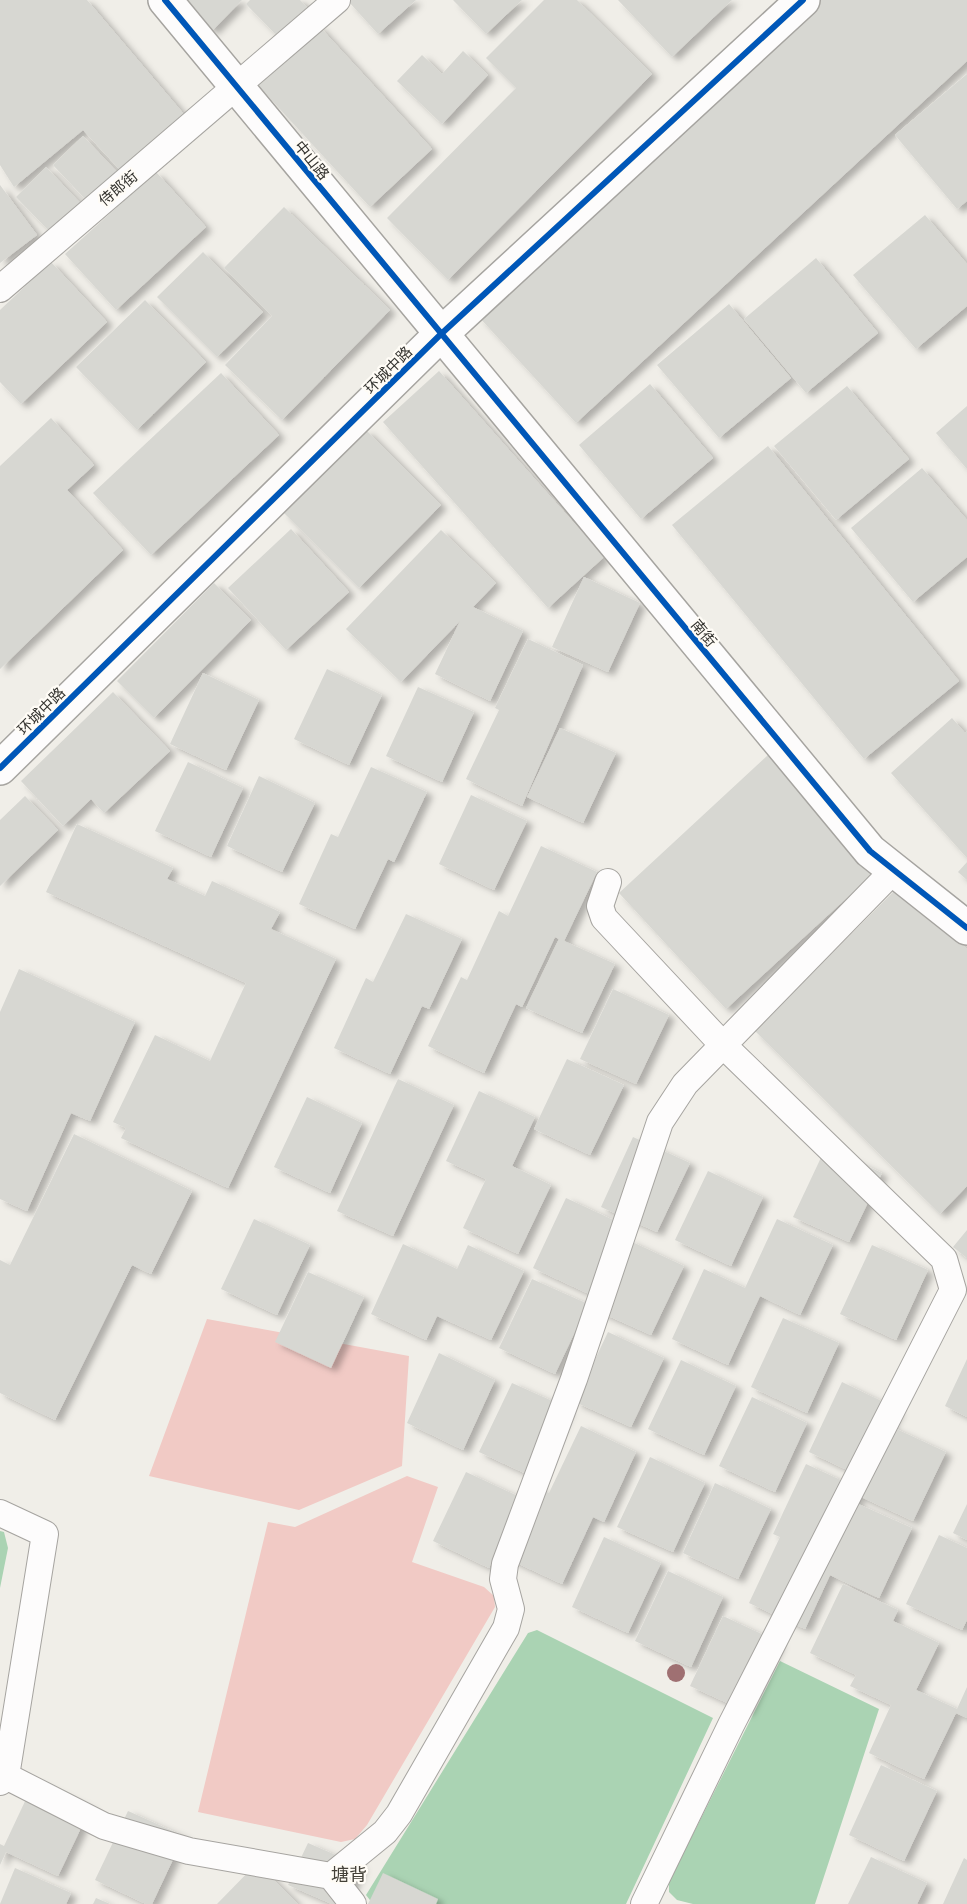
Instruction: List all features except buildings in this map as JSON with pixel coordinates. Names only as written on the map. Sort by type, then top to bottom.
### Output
[{"type":"street","name":"中山路","points":[[165,0],[440,335]]},
{"type":"street","name":"环城中路","points":[[0,768],[440,335],[803,0]]},
{"type":"street","name":"南街","points":[[440,335],[862,842],[967,928]]},
{"type":"lane","name":"侍郎街","points":[[0,289],[337,0]]},
{"type":"lane","points":[[331,1876],[385,1832],[399,1814],[506,1628],[511,1609],[503,1579],[505,1564],[574,1379],[660,1122],[685,1084],[894,870]]},
{"type":"lane","points":[[608,882],[600,906],[604,918],[723,1045],[944,1258],[960,1296],[736,1714],[644,1904]]},
{"type":"lane","points":[[0,1513],[45,1534],[3,1779],[104,1826],[189,1851],[331,1876],[353,1904]]},
{"type":"shaded area","points":[[207,1319],[409,1356],[402,1466],[299,1510],[149,1476]]},
{"type":"shaded area","points":[[407,1476],[438,1487],[412,1562],[484,1587],[494,1596],[495,1607],[367,1825],[355,1839],[341,1842],[198,1812],[268,1522],[295,1527]]},
{"type":"shaded area","points":[[0,1531],[4,1532],[8,1548],[0,1588]]},
{"type":"shaded area","points":[[537,1630],[713,1718],[626,1904],[373,1904],[366,1895],[528,1633]]},
{"type":"shaded area","points":[[780,1661],[879,1709],[815,1904],[693,1904],[677,1900],[669,1892],[669,1882]]},
{"type":"cycle path","points":[[165,0],[870,851],[967,928]]},
{"type":"cycle path","points":[[0,768],[440,335],[803,0]]},
{"type":"district","name":"塘背","points":[[349,1874]]}]
